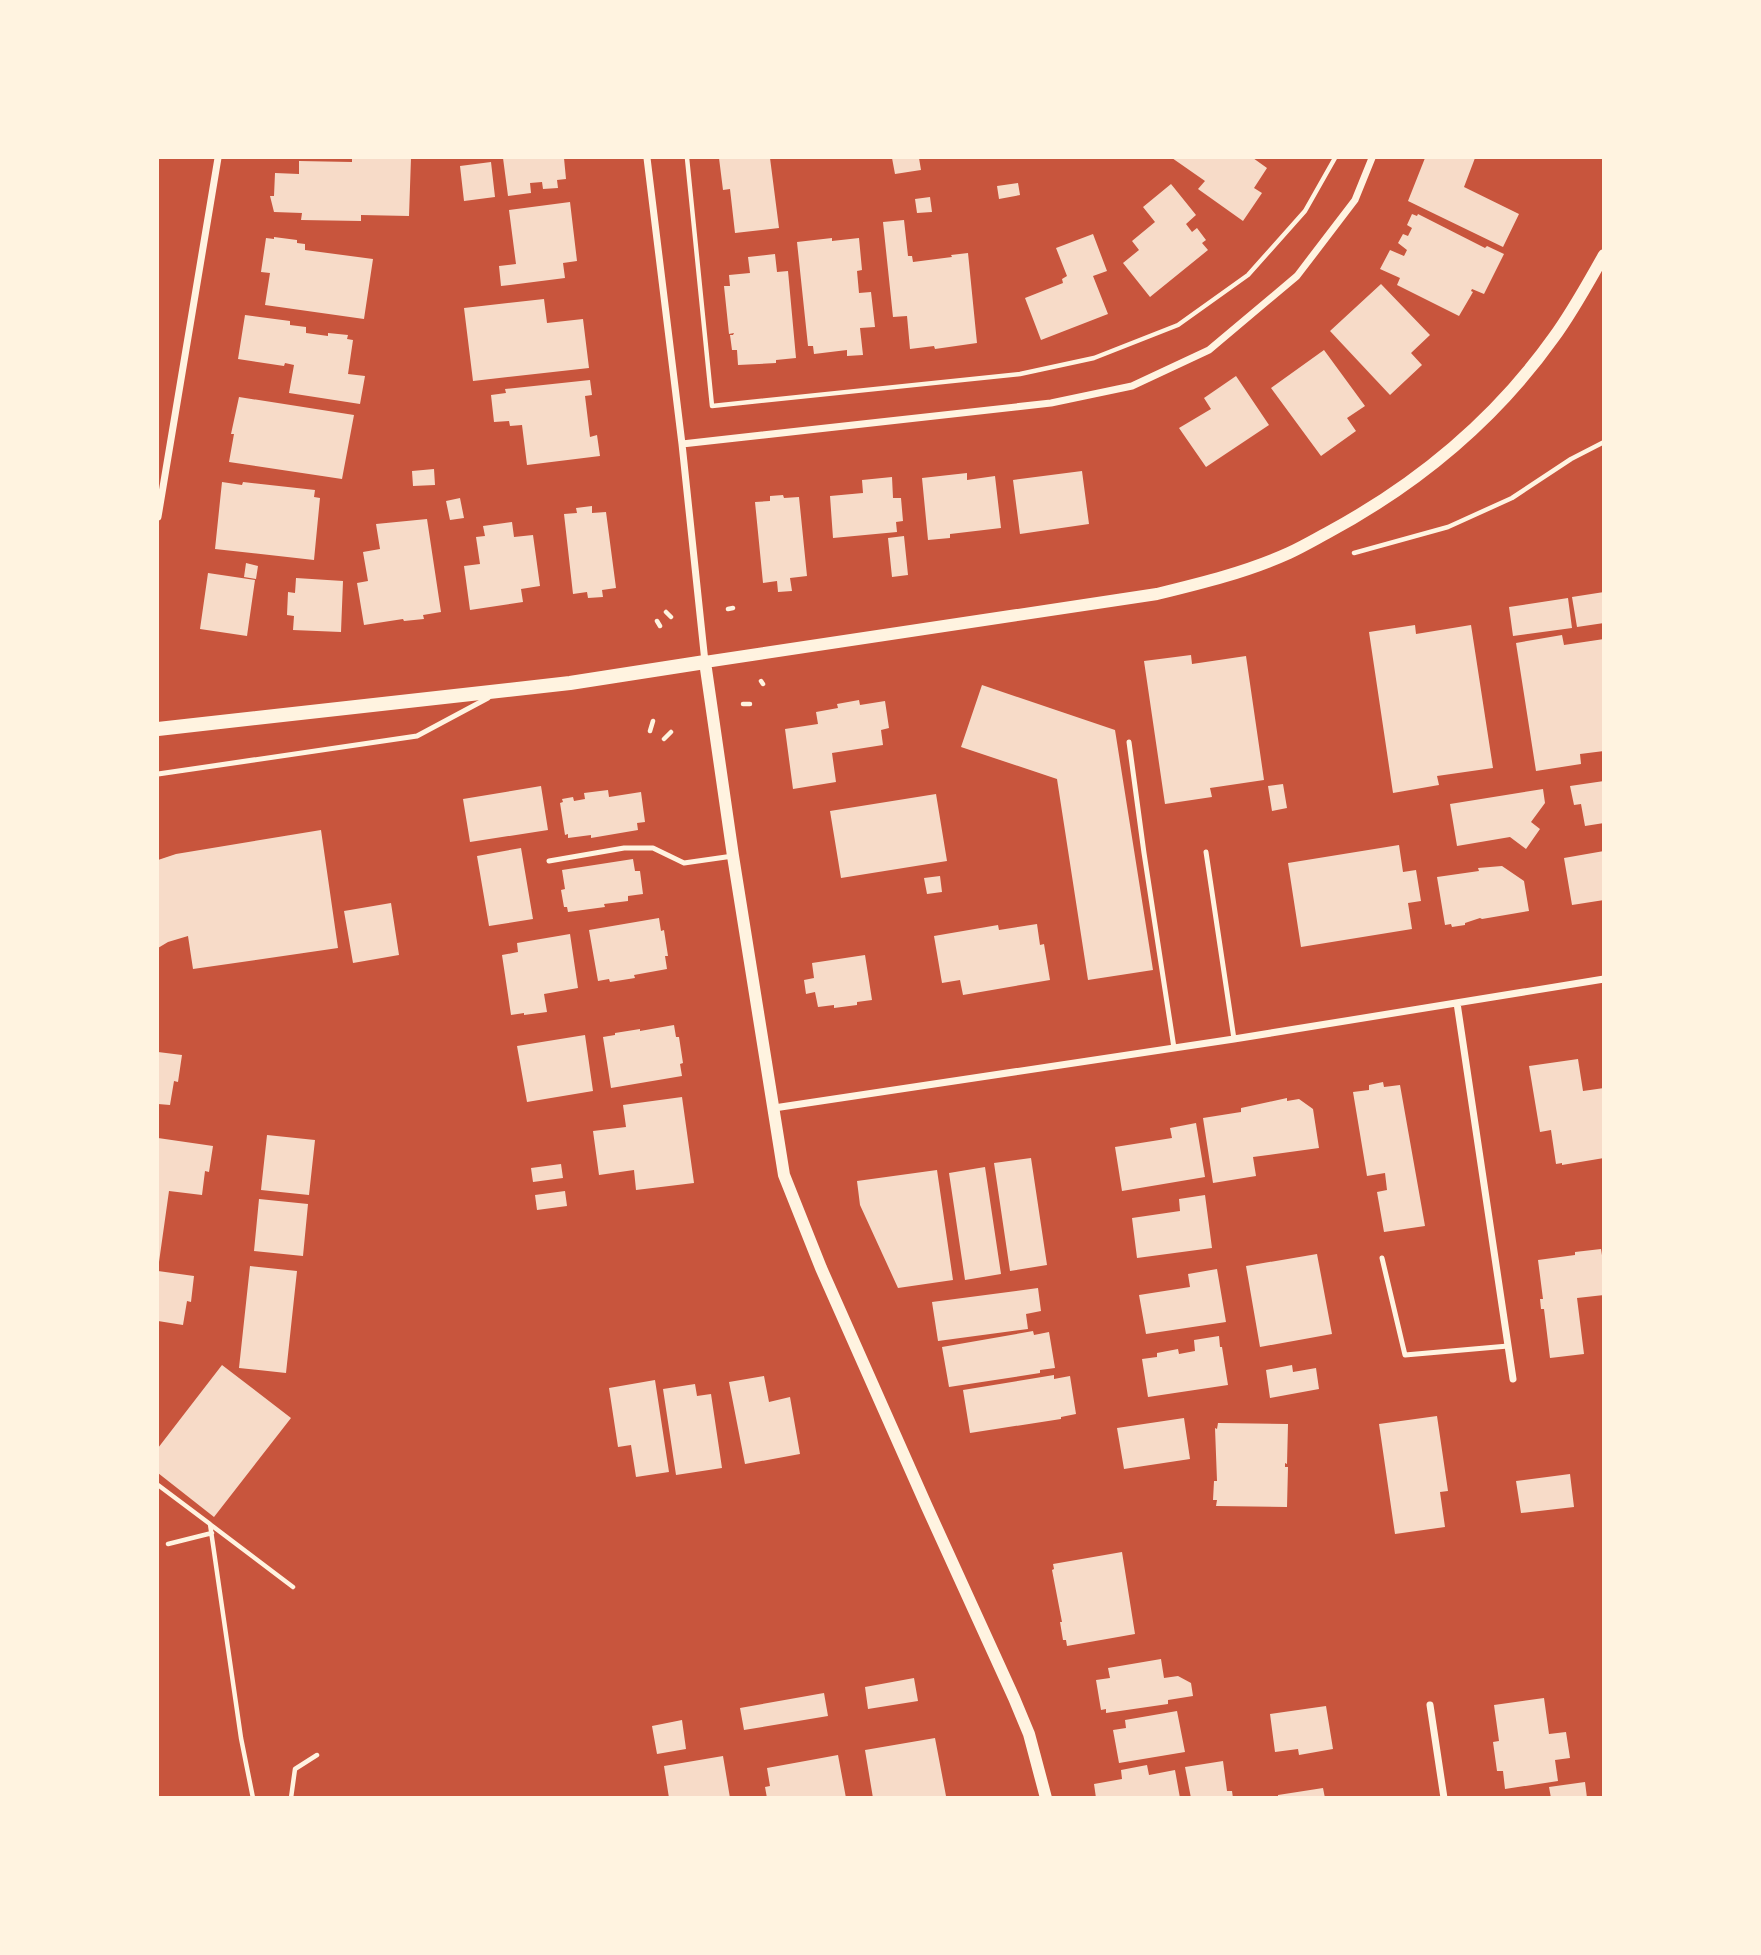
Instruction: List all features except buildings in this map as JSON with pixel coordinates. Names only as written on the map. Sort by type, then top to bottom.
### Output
[{"type":"main road","points":[[158,729],[582,682],[705,662]]},
{"type":"street","points":[[158,517],[218,158]]},
{"type":"street","points":[[647,158],[705,662],[784,1175],[804,1230],[1014,1698],[1029,1734],[1046,1797]]},
{"type":"street","points":[[682,444],[1051,403],[1132,386],[1209,350],[1297,276],[1355,200],[1372,158]]},
{"type":"street","points":[[705,662],[1157,594],[1222,578],[1290,553],[1396,492],[1448,452],[1489,414],[1555,336],[1604,255]]},
{"type":"street","points":[[774,1108],[1234,1039],[1604,979]]},
{"type":"street","points":[[1457,1003],[1513,1379]]},
{"type":"street","points":[[1430,1705],[1444,1797]]},
{"type":"lane","points":[[158,774],[417,736],[500,691]]},
{"type":"lane","points":[[1129,742],[1174,1048]]},
{"type":"lane","points":[[549,861],[624,848],[653,848],[684,863],[733,856]]},
{"type":"lane","points":[[1206,852],[1234,1039]]},
{"type":"lane","points":[[1382,1258],[1405,1355],[1508,1346]]},
{"type":"path","points":[[687,158],[712,406],[1020,374],[1094,358],[1178,325],[1248,275],[1305,211],[1335,158]]},
{"type":"path","points":[[1354,554],[1448,527],[1513,498],[1571,459],[1604,442]]},
{"type":"path","points":[[666,612],[671,617]]},
{"type":"path","points":[[743,704],[750,704]]},
{"type":"path","points":[[650,731],[653,721]]},
{"type":"path","points":[[664,739],[671,732]]},
{"type":"path","points":[[158,1485],[293,1587]]},
{"type":"path","points":[[210,1524],[241,1738],[253,1797]]},
{"type":"path","points":[[167,1544],[212,1533]]},
{"type":"path","points":[[291,1797],[295,1769],[317,1755]]}]
